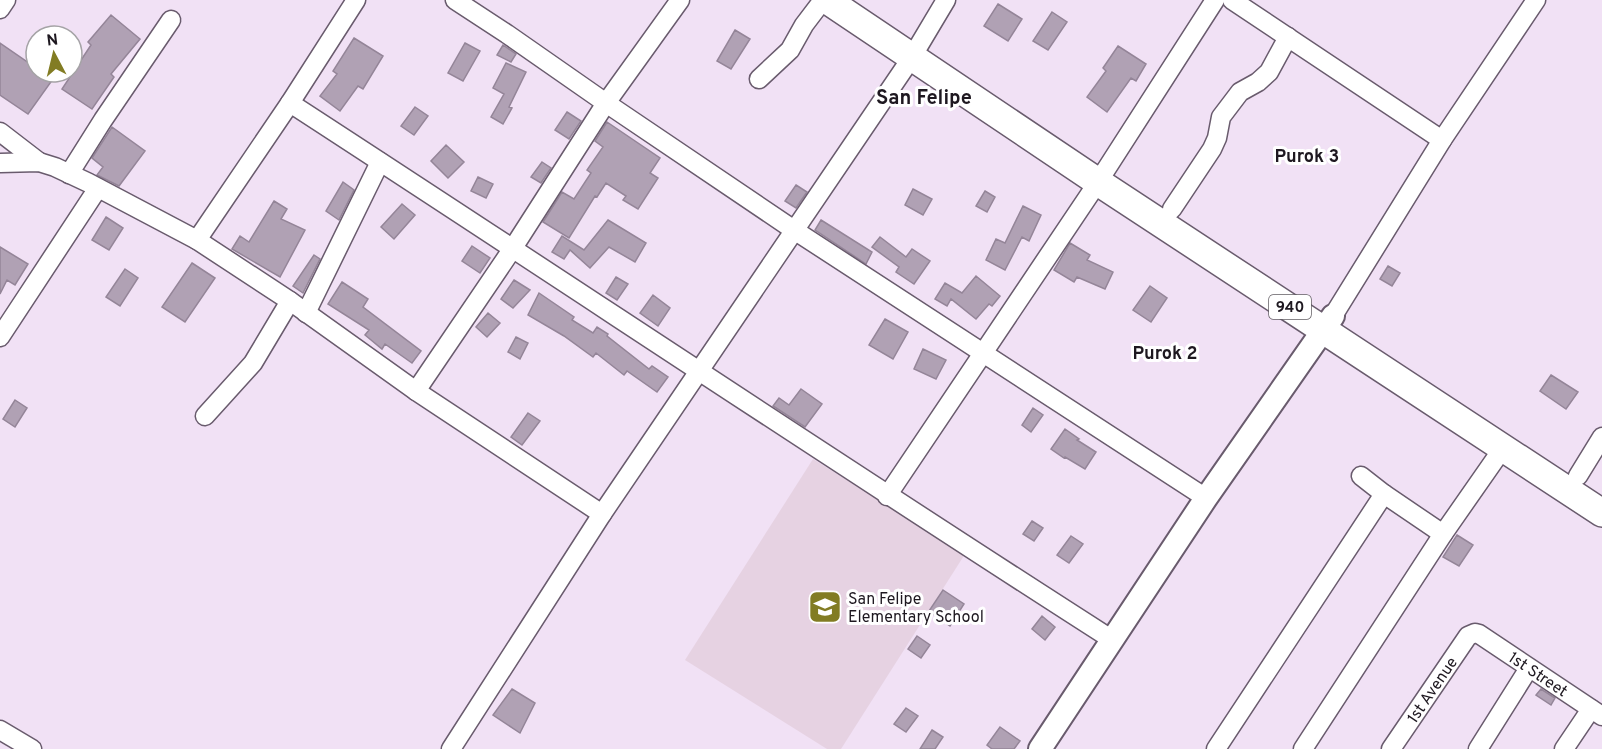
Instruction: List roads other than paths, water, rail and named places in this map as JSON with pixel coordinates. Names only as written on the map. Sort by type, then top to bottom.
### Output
[{"type":"highway","name":"940","points":[[825,0],[916,50],[1328,322],[1578,476],[1602,494]]},
{"type":"highway","name":"940","points":[[856,0],[916,50]]},
{"type":"highway","name":"940","points":[[1103,175],[1172,209],[1503,448],[1602,513]]},
{"type":"main road","points":[[1040,749],[1206,498],[1328,322]]},
{"type":"street","points":[[0,9],[6,0]]},
{"type":"street","points":[[197,240],[290,103],[356,0]]},
{"type":"street","points":[[455,0],[794,230],[1206,498]]},
{"type":"street","points":[[416,392],[513,248],[606,103],[680,0]]},
{"type":"street","points":[[759,78],[790,50],[804,25],[825,0]]},
{"type":"street","points":[[451,749],[602,514],[916,50],[946,0]]},
{"type":"street","points":[[887,496],[1103,175],[1215,0]]},
{"type":"street","points":[[1232,0],[1442,140]]},
{"type":"street","points":[[1328,322],[1442,140],[1534,1]]},
{"type":"street","points":[[69,174],[171,20]]},
{"type":"street","points":[[1172,209],[1212,149],[1217,138],[1221,117],[1240,92],[1258,82],[1269,72],[1288,37]]},
{"type":"street","points":[[290,103],[887,496],[1112,639]]},
{"type":"street","points":[[0,132],[39,162],[98,188],[197,240],[306,313],[416,392],[602,514]]},
{"type":"street","points":[[0,163],[39,162]]},
{"type":"street","points":[[306,313],[380,162]]},
{"type":"street","points":[[0,337],[98,188]]},
{"type":"street","points":[[205,416],[253,363],[290,302]]},
{"type":"street","points":[[1578,476],[1602,437]]},
{"type":"street","points":[[1303,749],[1443,534],[1503,448]]},
{"type":"street","points":[[1361,476],[1443,534]]},
{"type":"street","points":[[1216,749],[1384,494]]},
{"type":"street","name":"1st Street","points":[[1475,633],[1597,713]]},
{"type":"street","name":"1st Avenue","points":[[1391,749],[1468,636],[1475,633]]},
{"type":"street","points":[[1478,749],[1529,668]]},
{"type":"street","points":[[1564,749],[1597,713]]},
{"type":"street","points":[[0,730],[32,749]]},
{"type":"place","name":"San Felipe Elementary School","points":[[825,607]]},
{"type":"district","name":"San Felipe","points":[[924,97]]},
{"type":"district","name":"Purok 3","points":[[1307,156]]},
{"type":"district","name":"Purok 2","points":[[1165,353]]}]
